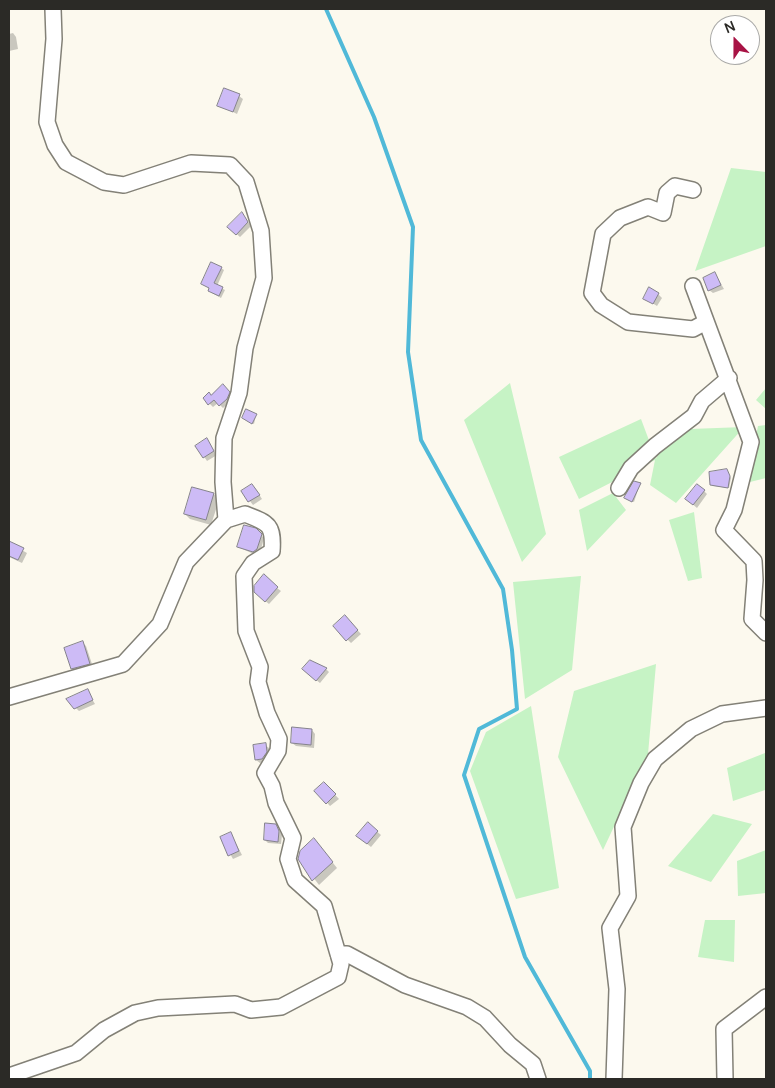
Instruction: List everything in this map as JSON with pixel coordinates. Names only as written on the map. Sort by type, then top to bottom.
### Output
[{"type":"street","points":[[53,9],[54,39],[47,122],[55,145],[66,162],[104,182],[124,185],[191,162],[230,164],[246,182],[261,231],[264,278],[245,348],[239,393],[224,438],[223,482],[226,520]]},
{"type":"street","points":[[693,190],[675,186],[667,193],[663,213],[648,207],[620,218],[603,234],[592,293],[601,305],[628,322],[694,330],[706,322]]},
{"type":"street","points":[[693,286],[729,378],[751,442],[734,510],[724,530],[754,561],[755,580],[752,619],[766,633]]},
{"type":"street","points":[[619,488],[631,468],[655,446],[694,416],[702,401],[729,378]]},
{"type":"street","points":[[9,697],[124,664],[160,624],[186,562],[226,520],[245,514],[267,523],[274,535],[272,551],[253,563],[244,576],[246,631],[260,667],[258,682],[267,713],[278,739],[278,751],[265,773],[272,786],[276,803],[293,838],[288,859],[296,880],[324,906],[342,964],[338,976],[281,1007],[251,1010],[235,1004],[158,1008],[135,1013],[104,1030],[76,1053],[9,1076]]},
{"type":"street","points":[[614,1079],[617,989],[610,928],[628,896],[624,827],[641,783],[655,759],[691,729],[722,714],[766,708]]},
{"type":"street","points":[[338,954],[346,954],[405,985],[467,1007],[485,1018],[510,1045],[533,1064],[538,1079]]},
{"type":"street","points":[[725,1079],[724,1029],[766,997]]},
{"type":"green space","points":[[731,168],[766,172],[766,246],[695,271]]},
{"type":"green space","points":[[510,383],[546,534],[522,562],[464,420]]},
{"type":"green space","points":[[766,388],[766,409],[756,400]]},
{"type":"green space","points":[[641,419],[656,459],[663,430],[744,427],[676,503],[650,485],[655,460],[579,499],[559,457]]},
{"type":"green space","points":[[766,425],[766,478],[746,483],[758,426]]},
{"type":"green space","points":[[613,493],[626,510],[587,551],[579,510]]},
{"type":"green space","points":[[694,512],[702,578],[688,581],[669,520]]},
{"type":"green space","points":[[581,576],[572,670],[525,699],[513,582]]},
{"type":"green space","points":[[656,664],[648,754],[603,850],[558,757],[574,691]]},
{"type":"green space","points":[[531,706],[559,888],[516,899],[470,771],[486,732]]},
{"type":"green space","points":[[765,753],[765,790],[733,801],[727,768]]},
{"type":"green space","points":[[713,814],[752,824],[711,882],[668,866]]},
{"type":"green space","points":[[766,850],[766,893],[738,896],[737,861]]},
{"type":"green space","points":[[705,920],[735,920],[734,962],[698,957]]},
{"type":"building","points":[[224,88],[240,94],[233,112],[217,106]]},
{"type":"building","points":[[242,212],[248,222],[236,235],[227,227]]},
{"type":"building","points":[[211,262],[222,267],[214,283],[223,287],[219,296],[208,291],[209,288],[201,284]]},
{"type":"building","points":[[715,272],[721,285],[708,291],[703,278]]},
{"type":"building","points":[[649,287],[659,293],[653,304],[643,299]]},
{"type":"building","points":[[223,384],[230,392],[227,399],[219,406],[214,400],[208,405],[203,398],[209,392],[211,395]]},
{"type":"building","points":[[246,409],[257,414],[252,424],[242,418]]},
{"type":"building","points":[[207,438],[214,451],[203,458],[195,446]]},
{"type":"building","points":[[727,469],[730,476],[728,488],[710,485],[709,472]]},
{"type":"building","points":[[634,481],[641,483],[632,502],[624,498]]},
{"type":"building","points":[[252,484],[260,495],[248,502],[241,491]]},
{"type":"building","points":[[697,484],[705,490],[693,505],[685,499]]},
{"type":"building","points":[[192,487],[214,493],[206,520],[184,514]]},
{"type":"building","points":[[244,525],[256,528],[262,534],[257,549],[253,552],[237,547]]},
{"type":"building","points":[[9,541],[24,548],[18,560],[9,556]]},
{"type":"building","points":[[264,574],[278,587],[265,602],[254,592],[254,586]]},
{"type":"building","points":[[345,615],[358,630],[346,641],[333,626]]},
{"type":"building","points":[[83,641],[90,664],[71,669],[64,648]]},
{"type":"building","points":[[310,660],[327,668],[316,681],[302,669]]},
{"type":"building","points":[[88,689],[93,700],[74,709],[66,699]]},
{"type":"building","points":[[292,727],[312,729],[311,745],[291,743]]},
{"type":"building","points":[[266,743],[267,752],[262,759],[255,760],[253,745]]},
{"type":"building","points":[[324,782],[336,794],[326,804],[314,791]]},
{"type":"building","points":[[368,822],[378,831],[367,844],[356,836]]},
{"type":"building","points":[[265,823],[276,824],[279,831],[278,842],[264,840]]},
{"type":"building","points":[[231,832],[239,851],[228,856],[220,837]]},
{"type":"building","points":[[314,838],[333,862],[312,881],[298,859],[300,851]]},
{"type":"waterway","points":[[326,9],[374,117],[413,227],[408,352],[421,440],[503,589],[512,650],[517,709],[479,729],[464,775],[525,957],[590,1071],[590,1079]]}]
